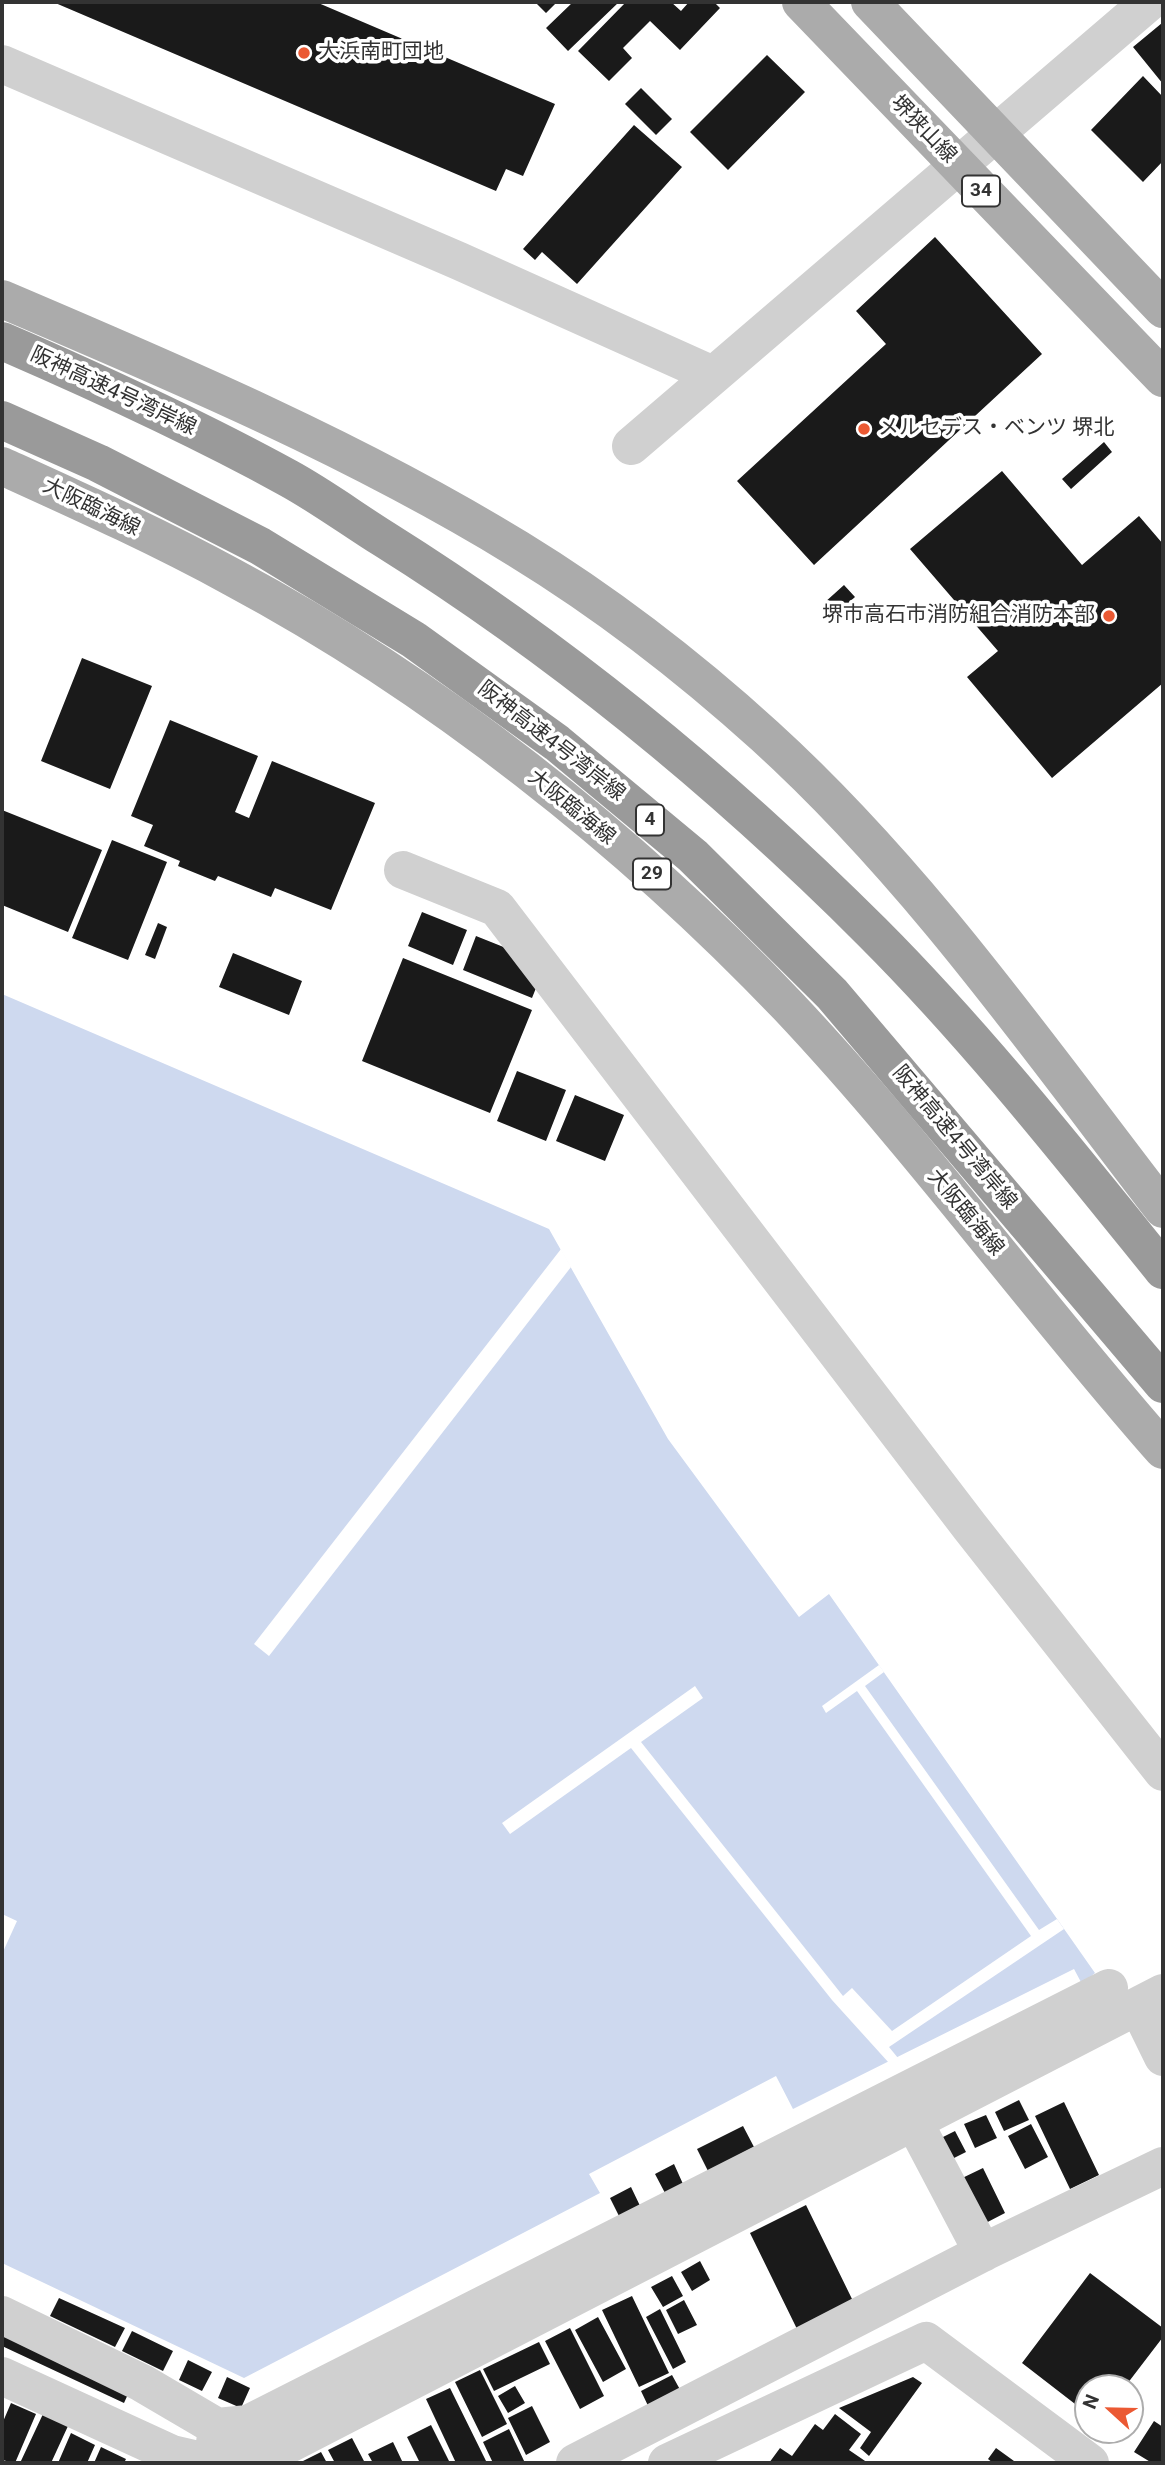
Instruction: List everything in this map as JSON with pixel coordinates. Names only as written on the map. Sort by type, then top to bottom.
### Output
[{"type":"highway","name":"阪神高速4号湾岸線","points":[[2,341],[119,391],[291,480],[454,583],[598,689],[738,804],[874,933],[1018,1091],[1163,1270]]},
{"type":"highway","name":"阪神高速4号湾岸線","points":[[2,420],[98,463],[260,546],[414,640],[557,743],[693,856],[832,994],[1163,1384]]},
{"type":"main road","name":"堺狭山線","points":[[800,2],[1163,378]]},
{"type":"main road","name":"34","points":[[870,2],[1163,309]]},
{"type":"main road","points":[[2,299],[111,346],[386,475],[519,549],[641,633],[766,737],[889,863],[1000,996],[1163,1209]]},
{"type":"main road","name":"大阪臨海線","points":[[2,466],[233,577],[383,667],[536,778],[660,881],[805,1026],[901,1135],[1163,1450]]},
{"type":"street","points":[[631,446],[1149,2]]},
{"type":"street","points":[[2,64],[459,261],[712,375]]},
{"type":"street","points":[[403,870],[497,908],[970,1527],[1163,1772]]},
{"type":"street","points":[[1137,1996],[1163,2057]]},
{"type":"street","points":[[2,2376],[172,2454],[214,2454],[245,2461],[285,2446],[914,2122],[1137,1996]]},
{"type":"street","points":[[214,2454],[248,2424],[1137,1996]]},
{"type":"street","points":[[914,2122],[983,2253]]},
{"type":"street","points":[[575,2463],[983,2253],[1163,2166]]},
{"type":"street","points":[[2,2315],[142,2384],[214,2454]]},
{"type":"street","points":[[667,2463],[926,2341],[1090,2463]]},
{"type":"water","points":[[2,994],[549,1229],[668,1439],[799,1617],[829,1594],[1095,1973],[1082,1984],[1074,1969],[793,2109],[776,2076],[589,2174],[600,2193],[244,2378],[2,2263]]},
{"type":"pier","points":[[561,1249],[571,1267],[269,1656],[254,1644]]},
{"type":"pier","points":[[879,1665],[884,1672],[865,1686],[1039,1930],[1057,1919],[1064,1929],[889,2047],[898,2058],[889,2063],[832,2000],[631,1748],[510,1834],[502,1823],[695,1686],[703,1698],[641,1742],[843,1996],[852,1988],[892,2031],[1031,1936],[857,1691],[826,1713],[822,1706]]},
{"type":"pier","points":[[2,1914],[17,1921],[2,1954]]},
{"type":"building","name":"大浜南町団地","points":[[53,2],[316,2],[555,104],[523,176],[506,169],[496,191]]},
{"type":"building","points":[[535,2],[557,2],[546,13]]},
{"type":"building","points":[[573,2],[619,2],[568,51],[546,28]]},
{"type":"building","points":[[626,2],[671,2],[681,11],[689,2],[714,2],[720,8],[680,50],[650,21],[623,48],[632,58],[609,81],[578,51]]},
{"type":"building","points":[[1162,23],[1163,25],[1163,84],[1133,47]]},
{"type":"building","points":[[767,55],[805,92],[728,170],[690,132]]},
{"type":"building","points":[[1143,76],[1163,97],[1163,161],[1143,182],[1091,130]]},
{"type":"building","points":[[641,88],[672,119],[656,135],[625,104]]},
{"type":"building","points":[[634,125],[682,167],[577,284],[542,252],[535,260],[523,249]]},
{"type":"building","points":[[935,237],[1042,354],[814,565],[737,481],[886,344],[856,311]]},
{"type":"building","points":[[1104,442],[1112,452],[1071,489],[1062,479]]},
{"type":"building","points":[[1002,471],[1082,565],[1139,516],[1163,544],[1163,683],[1052,778],[967,677],[998,651],[910,549]]},
{"type":"building","points":[[844,585],[855,597],[835,615],[824,603]]},
{"type":"building","points":[[82,658],[152,686],[110,789],[41,761]]},
{"type":"building","points":[[170,720],[258,756],[235,812],[249,818],[272,761],[375,803],[331,910],[275,888],[271,897],[218,876],[215,881],[178,866],[180,861],[144,846],[153,825],[131,816]]},
{"type":"building","points":[[2,810],[102,850],[68,932],[2,905]]},
{"type":"building","points":[[112,840],[167,862],[128,960],[72,938]]},
{"type":"building","points":[[422,912],[467,930],[453,965],[408,946]]},
{"type":"building","points":[[158,923],[167,927],[155,959],[145,955]]},
{"type":"building","points":[[476,936],[511,950],[538,983],[532,998],[463,970]]},
{"type":"building","points":[[233,953],[302,981],[289,1015],[219,987]]},
{"type":"building","points":[[403,958],[532,1010],[490,1113],[362,1061]]},
{"type":"building","points":[[517,1071],[566,1090],[546,1141],[497,1121]]},
{"type":"building","points":[[575,1095],[624,1115],[605,1161],[556,1141]]},
{"type":"building","points":[[1019,2100],[1029,2120],[1004,2131],[995,2112]]},
{"type":"building","points":[[1064,2102],[1099,2175],[1070,2189],[1035,2116]]},
{"type":"building","points":[[986,2115],[997,2138],[975,2148],[964,2124]]},
{"type":"building","points":[[1031,2124],[1048,2157],[1025,2169],[1008,2136]]},
{"type":"building","points":[[743,2126],[754,2147],[708,2171],[697,2149]]},
{"type":"building","points":[[955,2131],[966,2152],[946,2162],[935,2141]]},
{"type":"building","points":[[674,2164],[683,2184],[665,2193],[655,2174]]},
{"type":"building","points":[[983,2168],[1005,2213],[978,2227],[956,2181]]},
{"type":"building","points":[[631,2187],[642,2210],[621,2220],[610,2198]]},
{"type":"building","points":[[806,2205],[853,2301],[797,2329],[750,2233]]},
{"type":"building","points":[[700,2261],[710,2280],[692,2291],[681,2272]]},
{"type":"building","points":[[1090,2273],[1163,2328],[1163,2337],[1135,2374],[1074,2374],[1074,2403],[1022,2363]]},
{"type":"building","points":[[672,2276],[683,2296],[663,2307],[651,2287]]},
{"type":"building","points":[[632,2296],[669,2373],[639,2387],[602,2310]]},
{"type":"building","points":[[59,2298],[125,2328],[115,2347],[50,2316]]},
{"type":"building","points":[[684,2300],[697,2325],[678,2334],[666,2310]]},
{"type":"building","points":[[660,2309],[686,2362],[673,2369],[646,2317]]},
{"type":"building","points":[[598,2317],[626,2369],[603,2382],[575,2330]]},
{"type":"building","points":[[2,2322],[133,2383],[124,2403],[2,2346]]},
{"type":"building","points":[[570,2328],[604,2396],[580,2409],[545,2341]]},
{"type":"building","points":[[132,2331],[173,2351],[163,2371],[122,2351]]},
{"type":"building","points":[[539,2342],[550,2364],[494,2391],[483,2369]]},
{"type":"building","points":[[188,2360],[212,2372],[202,2391],[179,2380]]},
{"type":"building","points":[[480,2370],[507,2424],[482,2437],[455,2382]]},
{"type":"building","points":[[672,2375],[683,2395],[651,2412],[641,2391]]},
{"type":"building","points":[[227,2377],[250,2388],[241,2408],[218,2398]]},
{"type":"building","points":[[913,2377],[922,2383],[869,2456],[860,2448],[871,2432],[839,2408]]},
{"type":"building","points":[[515,2386],[525,2403],[508,2413],[498,2396]]},
{"type":"building","points":[[450,2388],[487,2463],[456,2463],[426,2399]]},
{"type":"building","points":[[11,2403],[36,2414],[15,2463],[2,2460],[2,2424]]},
{"type":"building","points":[[532,2406],[550,2442],[526,2455],[508,2418]]},
{"type":"building","points":[[43,2414],[68,2426],[51,2463],[20,2463]]},
{"type":"building","points":[[835,2414],[861,2434],[849,2450],[868,2463],[769,2463],[780,2448],[792,2456],[815,2424],[823,2430]]},
{"type":"building","points":[[1154,2421],[1163,2427],[1163,2463],[1152,2463],[1134,2452],[1139,2444],[1144,2444],[1144,2436]]},
{"type":"building","points":[[431,2425],[450,2463],[420,2463],[407,2437]]},
{"type":"building","points":[[509,2429],[525,2463],[493,2463],[483,2442]]},
{"type":"building","points":[[71,2433],[95,2445],[87,2463],[58,2463]]},
{"type":"building","points":[[352,2438],[365,2463],[335,2463],[328,2450]]},
{"type":"building","points":[[393,2442],[403,2463],[373,2463],[368,2454]]},
{"type":"building","points":[[101,2447],[126,2459],[124,2463],[94,2463]]},
{"type":"building","points":[[996,2448],[1014,2461],[1013,2463],[993,2463],[988,2459]]},
{"type":"building","points":[[321,2452],[327,2463],[299,2463]]},
{"type":"place","name":"大浜南町団地","points":[[304,53]]},
{"type":"place","name":"メルセデス・ベンツ 堺北","points":[[864,429]]},
{"type":"place","name":"堺市高石市消防組合消防本部","points":[[1109,616]]}]
